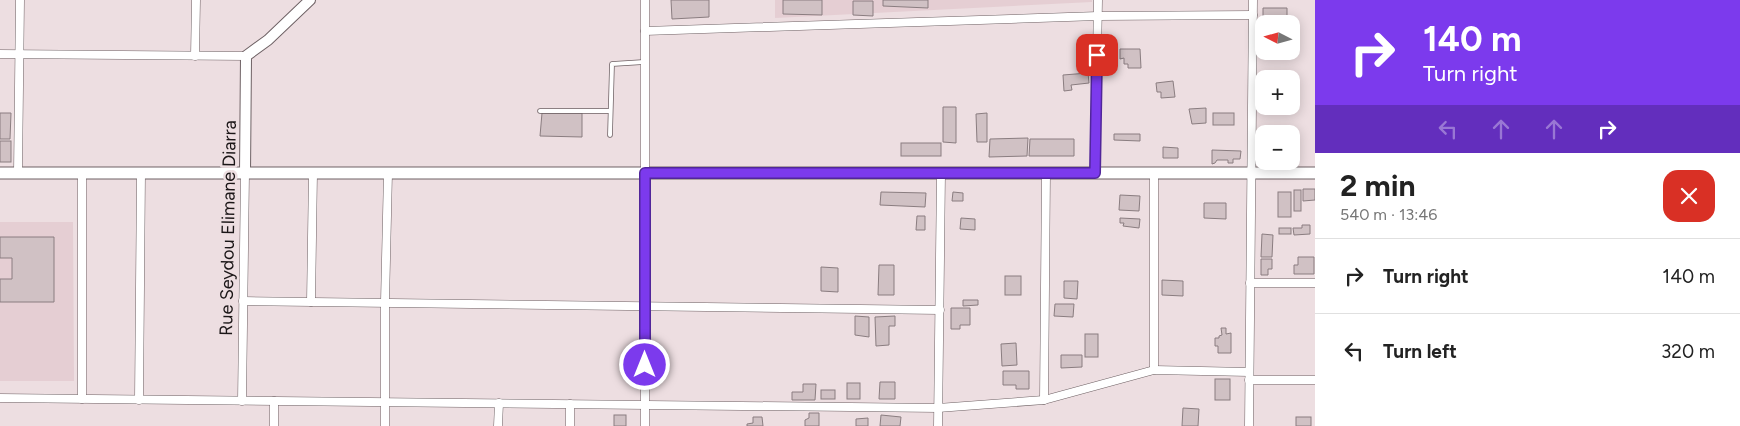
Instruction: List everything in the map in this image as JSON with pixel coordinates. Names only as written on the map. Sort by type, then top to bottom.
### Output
[{"type":"main road","points":[[0,173],[1315,173]]},
{"type":"street","points":[[18,173],[20,0]]},
{"type":"street","points":[[195,56],[196,0]]},
{"type":"street","points":[[0,54],[246,56],[268,40],[310,0]]},
{"type":"street","points":[[645,426],[646,0]]},
{"type":"street","points":[[1095,173],[1098,0]]},
{"type":"street","points":[[1248,426],[1253,0]]},
{"type":"street","points":[[645,31],[1098,16],[1253,15]]},
{"type":"street","name":"Rue Seydou Elimane Diarra","points":[[242,401],[246,56]]},
{"type":"street","points":[[82,173],[82,399]]},
{"type":"street","points":[[139,400],[141,173]]},
{"type":"street","points":[[311,302],[313,173]]},
{"type":"street","points":[[385,426],[388,173]]},
{"type":"street","points":[[938,426],[941,173]]},
{"type":"street","points":[[1044,400],[1046,173]]},
{"type":"street","points":[[1154,173],[1154,370]]},
{"type":"street","points":[[1250,283],[1315,283]]},
{"type":"street","points":[[243,301],[940,310]]},
{"type":"street","points":[[0,398],[938,408],[1044,400],[1154,370],[1315,380]]},
{"type":"street","points":[[274,401],[274,426]]},
{"type":"street","points":[[498,426],[499,403]]},
{"type":"street","points":[[570,404],[570,426]]},
{"type":"lane","points":[[610,135],[612,64],[645,62]]},
{"type":"lane","points":[[540,111],[610,111]]},
{"type":"shaded area","points":[[775,0],[1092,0],[1092,2],[775,18]]},
{"type":"shaded area","points":[[0,222],[73,222],[74,381],[0,381]]},
{"type":"building","points":[[671,0],[709,0],[709,17],[672,19]]},
{"type":"building","points":[[783,0],[822,0],[822,15],[783,14]]},
{"type":"building","points":[[883,0],[928,0],[928,8],[883,6]]},
{"type":"building","points":[[853,1],[873,1],[873,16],[853,15]]},
{"type":"building","points":[[1263,8],[1287,8],[1287,15],[1263,15]]},
{"type":"building","points":[[1120,49],[1140,49],[1141,68],[1128,68],[1128,64],[1124,64],[1124,58],[1120,59]]},
{"type":"building","points":[[1088,73],[1089,83],[1071,85],[1072,90],[1064,91],[1063,75]]},
{"type":"building","points":[[1173,81],[1175,97],[1161,98],[1161,92],[1157,92],[1156,83]]},
{"type":"building","points":[[943,107],[956,107],[956,143],[943,142]]},
{"type":"building","points":[[1206,108],[1206,123],[1192,124],[1189,109]]},
{"type":"building","points":[[0,113],[11,113],[10,139],[0,139]]},
{"type":"building","points":[[542,113],[582,113],[582,137],[540,136]]},
{"type":"building","points":[[987,113],[987,142],[977,142],[976,114]]},
{"type":"building","points":[[1213,113],[1234,113],[1234,125],[1213,125]]},
{"type":"building","points":[[1114,134],[1140,134],[1140,141],[1114,140]]},
{"type":"building","points":[[1028,138],[1027,156],[989,157],[990,139]]},
{"type":"building","points":[[1030,139],[1074,139],[1074,156],[1029,156]]},
{"type":"building","points":[[0,141],[11,141],[11,162],[0,162]]},
{"type":"building","points":[[901,143],[941,143],[941,156],[901,156]]},
{"type":"building","points":[[1163,147],[1178,148],[1178,158],[1163,158]]},
{"type":"building","points":[[1212,150],[1241,151],[1240,159],[1233,159],[1233,163],[1228,163],[1228,160],[1217,160],[1212,164]]},
{"type":"building","points":[[1303,189],[1315,189],[1315,200],[1303,201]]},
{"type":"building","points":[[1294,190],[1301,190],[1301,211],[1294,211]]},
{"type":"building","points":[[881,192],[926,193],[925,207],[880,205]]},
{"type":"building","points":[[953,192],[963,193],[963,201],[952,201]]},
{"type":"building","points":[[1278,192],[1291,192],[1291,217],[1278,217]]},
{"type":"building","points":[[1120,195],[1140,196],[1139,211],[1119,210]]},
{"type":"building","points":[[1204,203],[1226,203],[1226,219],[1204,218]]},
{"type":"building","points":[[917,216],[925,216],[925,230],[916,230]]},
{"type":"building","points":[[961,218],[975,219],[975,230],[960,229]]},
{"type":"building","points":[[1120,218],[1140,219],[1139,228],[1123,226],[1124,223],[1120,223]]},
{"type":"building","points":[[1302,225],[1310,225],[1310,234],[1294,235],[1293,228],[1302,228]]},
{"type":"building","points":[[1279,228],[1291,228],[1291,234],[1279,234]]},
{"type":"building","points":[[1262,234],[1273,235],[1272,257],[1261,257]]},
{"type":"building","points":[[0,237],[54,237],[54,302],[0,302],[0,279],[12,279],[12,258],[0,258]]},
{"type":"building","points":[[1298,257],[1314,257],[1314,274],[1294,274],[1294,265],[1298,265]]},
{"type":"building","points":[[1261,259],[1272,259],[1272,269],[1268,269],[1268,275],[1261,275]]},
{"type":"building","points":[[879,265],[894,265],[894,295],[878,295]]},
{"type":"building","points":[[821,267],[838,268],[838,292],[821,291]]},
{"type":"building","points":[[1005,276],[1021,276],[1021,295],[1005,295]]},
{"type":"building","points":[[1162,280],[1183,281],[1183,296],[1162,295]]},
{"type":"building","points":[[1064,281],[1078,281],[1077,299],[1064,298]]},
{"type":"building","points":[[963,300],[978,300],[978,305],[963,306]]},
{"type":"building","points":[[1055,304],[1074,304],[1073,317],[1054,316]]},
{"type":"building","points":[[951,308],[970,308],[970,325],[960,325],[960,329],[951,329]]},
{"type":"building","points":[[855,316],[869,317],[869,337],[855,335]]},
{"type":"building","points":[[895,316],[895,326],[889,326],[889,345],[876,346],[875,317]]},
{"type":"building","points":[[1221,328],[1226,328],[1226,334],[1231,333],[1231,353],[1218,353],[1218,346],[1215,346],[1215,338],[1219,338],[1222,335]]},
{"type":"building","points":[[1085,334],[1098,334],[1098,357],[1085,357]]},
{"type":"building","points":[[1016,343],[1017,365],[1002,366],[1001,344]]},
{"type":"building","points":[[1061,355],[1082,355],[1082,367],[1061,368]]},
{"type":"building","points":[[1003,371],[1029,371],[1029,389],[1016,389],[1016,385],[1003,385]]},
{"type":"building","points":[[1215,379],[1230,379],[1230,400],[1215,400]]},
{"type":"building","points":[[880,382],[895,382],[895,399],[879,399]]},
{"type":"building","points":[[847,383],[860,383],[860,399],[847,399]]},
{"type":"building","points":[[803,384],[816,384],[815,400],[792,400],[792,392],[803,392]]},
{"type":"building","points":[[821,390],[835,390],[835,399],[821,399]]},
{"type":"building","points":[[1183,408],[1199,409],[1198,426],[1182,426]]},
{"type":"building","points":[[809,413],[819,413],[819,426],[805,426],[805,420],[809,418]]},
{"type":"building","points":[[614,415],[626,415],[626,426],[614,426]]},
{"type":"building","points":[[881,415],[901,417],[900,426],[880,426]]},
{"type":"building","points":[[753,417],[762,417],[763,426],[747,426],[747,424],[753,423]]},
{"type":"building","points":[[1296,417],[1311,417],[1311,426],[1296,426]]},
{"type":"building","points":[[868,418],[868,426],[856,426],[856,419]]},
{"type":"route","points":[[645,365],[645,173],[1095,173],[1097,55]]}]
